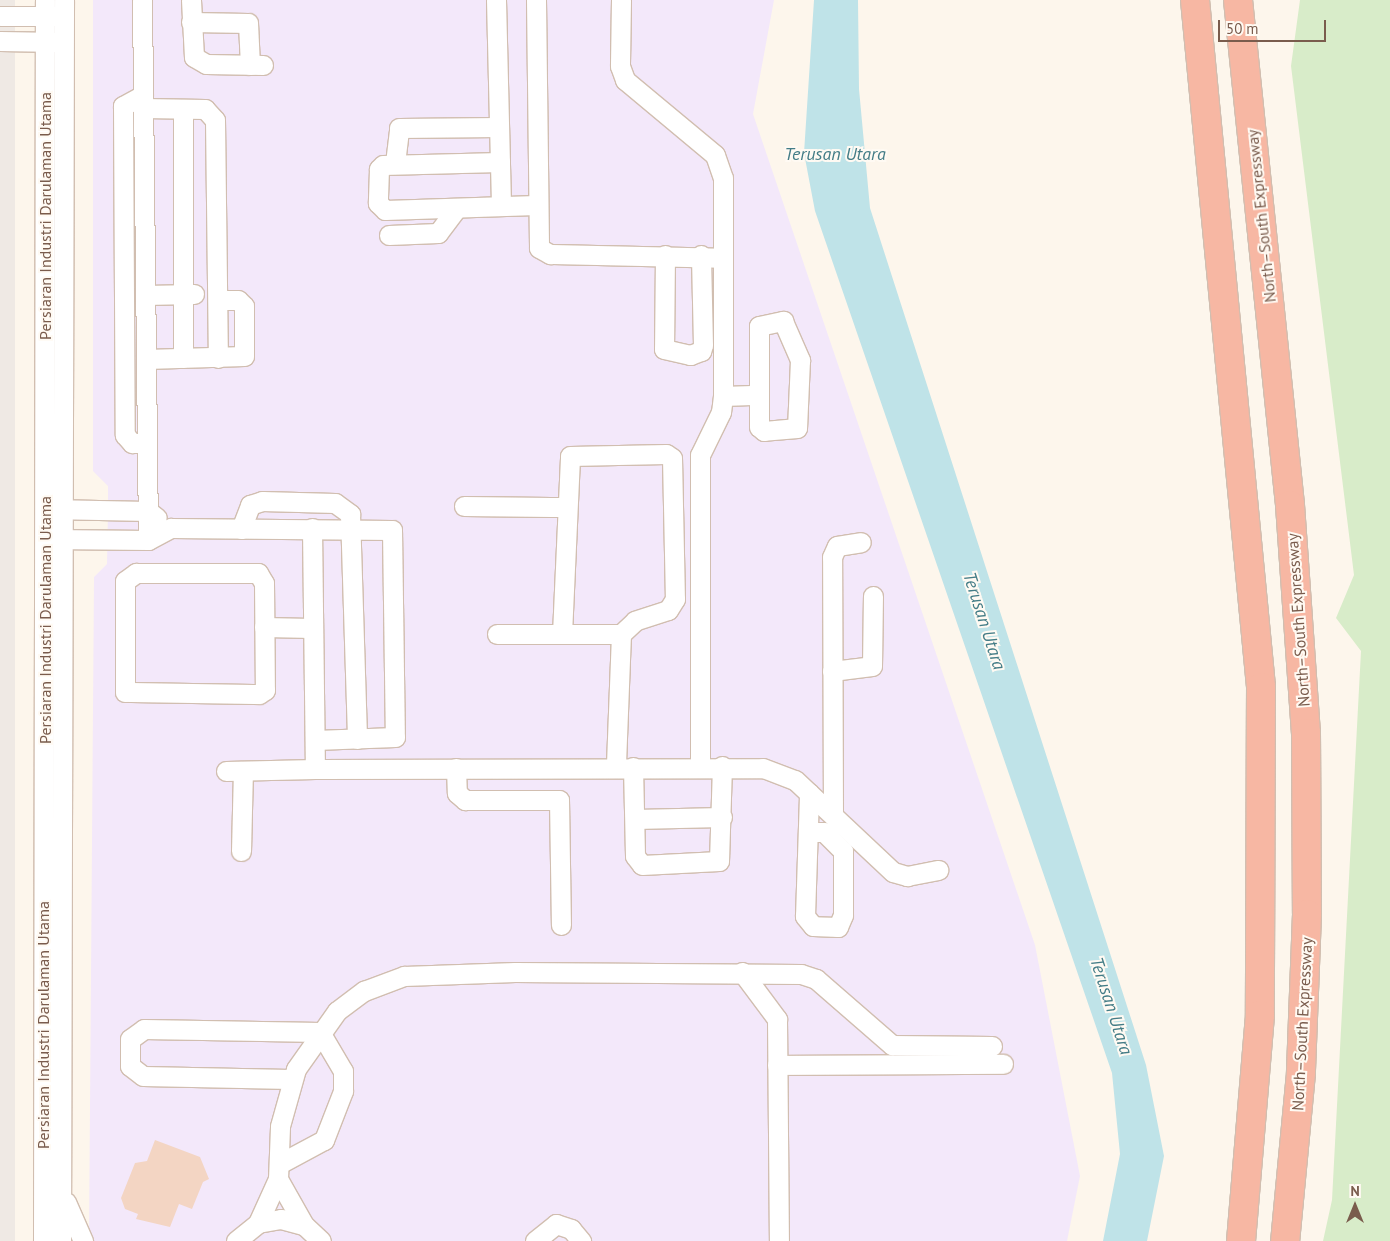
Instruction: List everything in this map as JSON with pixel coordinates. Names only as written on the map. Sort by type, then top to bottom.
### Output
[{"type":"highway","points":[[1195,0],[1261,688],[1260,1015],[1241,1241]]},
{"type":"highway","name":"North–South Expressway","points":[[1238,0],[1289,495],[1306,733],[1307,914],[1300,1073],[1285,1241]]},
{"type":"street","points":[[142,0],[148,540]]},
{"type":"street","points":[[191,0],[191,22],[192,52],[199,62],[256,65],[248,24],[191,22]]},
{"type":"street","points":[[496,0],[501,206]]},
{"type":"street","points":[[536,0],[536,241],[543,251],[702,255],[722,258]]},
{"type":"street","points":[[621,0],[620,66],[625,80],[703,145],[720,166],[723,396],[721,412],[700,455],[700,766]]},
{"type":"street","points":[[0,16],[45,8],[64,8]]},
{"type":"street","name":"Persiaran Industri Darulaman Utama","points":[[45,8],[55,539],[62,1241]]},
{"type":"street","name":"Persiaran Industri Darulaman Utama","points":[[54,509],[64,8]]},
{"type":"street","points":[[0,41],[64,42]]},
{"type":"street","points":[[147,443],[132,443],[125,435],[122,106],[143,101],[209,110],[215,120],[218,358]]},
{"type":"street","points":[[184,108],[188,294],[184,358]]},
{"type":"street","points":[[395,163],[399,128],[499,127]]},
{"type":"street","points":[[500,162],[395,163],[379,169],[381,207],[456,209],[536,205]]},
{"type":"street","points":[[123,172],[144,170]]},
{"type":"street","points":[[389,235],[438,233],[456,209]]},
{"type":"street","points":[[665,255],[664,349],[690,355],[701,351],[703,345],[702,255]]},
{"type":"street","points":[[124,259],[145,257]]},
{"type":"street","points":[[145,295],[188,294]]},
{"type":"street","points":[[146,358],[241,358],[246,352],[244,306],[238,300],[218,300]]},
{"type":"street","points":[[783,322],[800,360],[797,428],[764,431],[759,427],[759,395],[759,326],[783,322]]},
{"type":"street","points":[[723,396],[759,395]]},
{"type":"street","points":[[497,634],[562,634],[621,634],[635,621],[673,606],[672,458],[666,454],[570,456],[564,507],[562,634]]},
{"type":"street","points":[[241,530],[250,505],[262,501],[335,503],[347,509],[352,528],[357,739]]},
{"type":"street","points":[[464,506],[564,507]]},
{"type":"street","points":[[54,509],[148,511],[171,528]]},
{"type":"street","points":[[55,539],[148,540],[171,528],[241,530],[352,528],[387,529],[395,534],[396,732],[389,738],[315,740]]},
{"type":"street","points":[[312,528],[315,770]]},
{"type":"street","name":"Persiaran Industri Darulaman Utama","points":[[43,1241],[55,539]]},
{"type":"street","points":[[833,815],[832,556],[837,546],[861,542]]},
{"type":"street","points":[[258,573],[264,583],[264,627],[265,690],[259,694],[125,692],[128,576],[258,573]]},
{"type":"street","points":[[832,671],[872,666],[873,596]]},
{"type":"street","points":[[264,627],[312,628]]},
{"type":"street","points":[[621,634],[624,766],[635,819],[635,856],[642,865],[715,864],[721,855],[722,766]]},
{"type":"street","points":[[241,851],[234,771],[722,766],[780,771],[809,793],[900,876],[938,870]]},
{"type":"street","points":[[456,768],[457,794],[465,800],[555,798],[560,803],[561,925]]},
{"type":"street","points":[[533,768],[534,798]]},
{"type":"street","points":[[808,832],[824,832],[843,850],[843,915],[838,927],[813,926],[805,916],[809,793]]},
{"type":"street","points":[[635,819],[722,818]]},
{"type":"street","points":[[742,972],[775,1012],[779,1241]]},
{"type":"street","points":[[236,1241],[258,1223],[279,1172],[280,1126],[290,1079],[320,1032],[352,1000],[404,976],[742,972],[816,979],[892,1045],[992,1046]]},
{"type":"street","points":[[290,1079],[143,1076],[130,1066],[130,1039],[144,1028],[320,1032]]},
{"type":"street","points":[[279,1172],[324,1140],[343,1091],[343,1071],[320,1032]]},
{"type":"street","points":[[777,1065],[1003,1064]]},
{"type":"street","points":[[279,1172],[316,1236]]},
{"type":"street","points":[[62,1186],[83,1241]]},
{"type":"street","points":[[258,1223],[281,1219],[316,1236]]},
{"type":"street","points":[[535,1241],[556,1224],[571,1229],[581,1241]]},
{"type":"shaded area","points":[[0,0],[15,0],[15,1241],[0,1241]]},
{"type":"shaded area","points":[[93,0],[774,0],[753,114],[1035,945],[1080,1176],[1067,1241],[89,1241],[94,577],[107,564],[108,510],[108,486],[93,471]]},
{"type":"green space","points":[[1300,0],[1390,0],[1390,1241],[1323,1241],[1332,1200],[1361,651],[1336,618],[1354,575],[1291,66]]},
{"type":"water","name":"Terusan Utara","points":[[814,0],[858,0],[859,89],[870,208],[1146,1065],[1164,1156],[1147,1241],[1103,1241],[1120,1154],[1112,1073],[815,211],[804,153]]},
{"type":"building","points":[[155,1140],[200,1157],[209,1179],[203,1182],[192,1209],[179,1204],[170,1227],[136,1219],[138,1214],[125,1209],[121,1198],[135,1163],[147,1161]]}]
